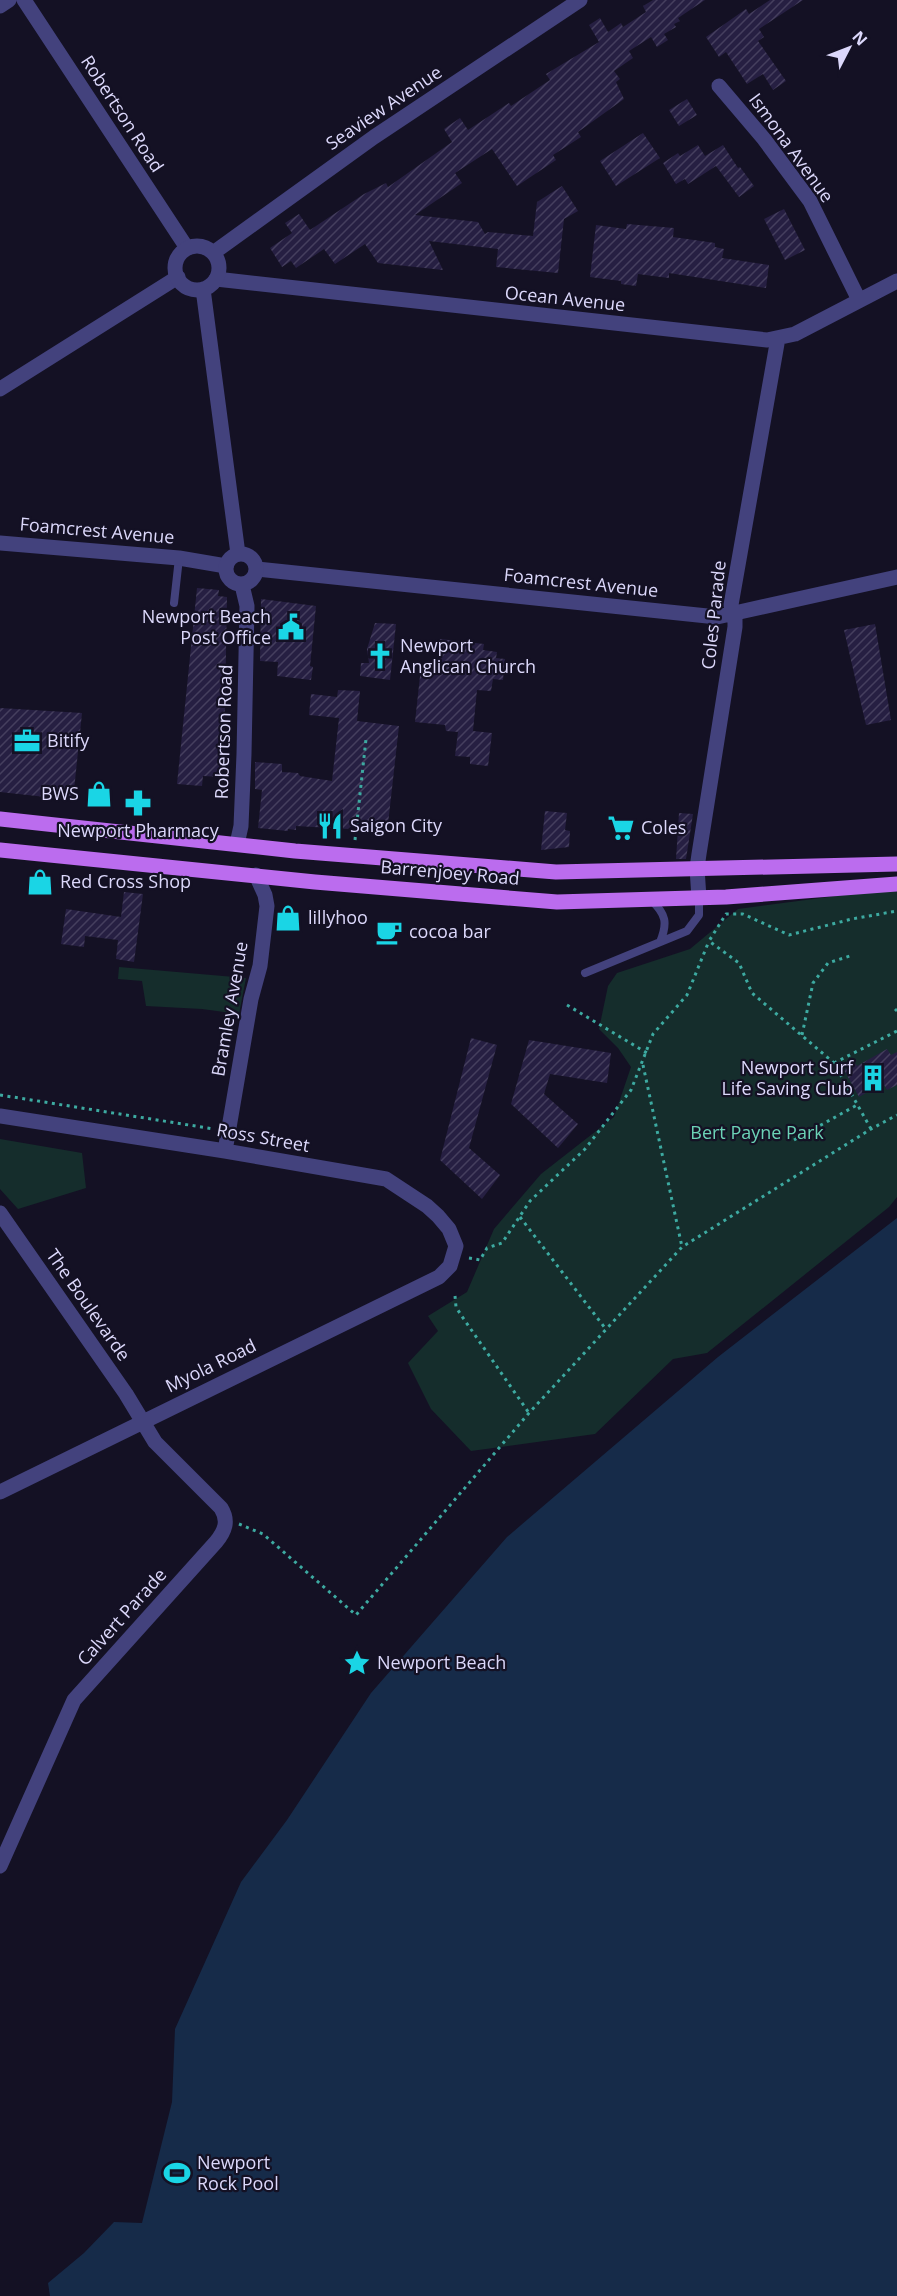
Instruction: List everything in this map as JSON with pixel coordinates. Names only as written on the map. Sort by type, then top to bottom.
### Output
[{"type":"main road","name":"Barrenjoey Road","points":[[0,819],[413,862],[556,872],[897,864]]},
{"type":"main road","name":"Barrenjoey Road","points":[[0,850],[557,902],[699,898],[897,884]]},
{"type":"street","points":[[0,6],[9,0]]},
{"type":"street","name":"Robertson Road","points":[[24,0],[187,248]]},
{"type":"street","name":"Seaview Avenue","points":[[213,253],[375,137],[580,0]]},
{"type":"street","name":"Ismona Avenue","points":[[719,86],[764,138],[810,201],[859,300]]},
{"type":"street","points":[[209,284],[188,287],[178,277],[175,269],[177,261],[187,248],[201,246],[213,253],[218,261],[219,270],[209,284],[238,554]]},
{"type":"street","points":[[0,389],[178,277]]},
{"type":"street","name":"Ocean Avenue","points":[[209,284],[767,340],[795,334],[897,281]]},
{"type":"street","name":"Coles Parade","points":[[699,898],[697,868],[735,627],[735,615],[731,605],[778,338]]},
{"type":"street","name":"Foamcrest Avenue","points":[[0,543],[179,558],[226,566]]},
{"type":"street","points":[[244,554],[254,560],[257,569],[253,579],[242,585],[230,580],[226,566],[230,558],[244,554]]},
{"type":"street","name":"Foamcrest Avenue","points":[[257,569],[717,617],[735,615],[897,577]]},
{"type":"street","name":"Robertson Road","points":[[237,844],[241,826],[247,606],[242,585]]},
{"type":"street","name":"Bramley Avenue","points":[[225,1151],[251,999],[260,966],[267,906],[256,875]]},
{"type":"street","name":"Ross Street","points":[[0,1116],[386,1179],[419,1200],[438,1216],[454,1238],[455,1252]]},
{"type":"street","name":"The Boulevarde","points":[[0,1213],[142,1420]]},
{"type":"street","name":"Myola Road","points":[[0,1492],[142,1420],[440,1277],[450,1266],[455,1252]]},
{"type":"street","points":[[142,1420],[155,1442],[221,1508],[226,1519]]},
{"type":"street","name":"Calvert Parade","points":[[0,1866],[74,1700],[216,1542],[225,1528],[226,1519]]},
{"type":"lane","points":[[174,603],[179,558]]},
{"type":"lane","points":[[585,972],[687,931],[699,915],[699,898]]},
{"type":"lane","points":[[651,900],[662,910],[665,920],[660,942]]},
{"type":"path","points":[[355,842],[366,739]]},
{"type":"path","points":[[455,1252],[480,1260],[487,1248],[502,1243],[531,1201],[585,1149],[631,1090],[653,1034],[687,995],[709,941],[726,914],[743,914],[789,936],[852,919],[897,911]]},
{"type":"path","points":[[709,941],[739,963],[752,993],[834,1063],[870,1129]]},
{"type":"path","points":[[802,1035],[813,983],[828,963],[853,955]]},
{"type":"path","points":[[567,1005],[647,1053]]},
{"type":"path","points":[[834,1063],[897,1031]]},
{"type":"path","points":[[643,1063],[682,1247]]},
{"type":"path","points":[[0,1095],[222,1131]]},
{"type":"path","points":[[794,1140],[857,1105]]},
{"type":"path","points":[[226,1519],[263,1534],[356,1615],[605,1328],[682,1247],[870,1129],[897,1115]]},
{"type":"path","points":[[520,1217],[605,1328]]},
{"type":"path","points":[[455,1296],[456,1307],[461,1315],[530,1413]]},
{"type":"green space","name":"Bert Payne Park","points":[[897,888],[897,1197],[889,1207],[707,1353],[673,1359],[595,1434],[471,1451],[431,1409],[408,1363],[438,1331],[428,1316],[467,1292],[494,1229],[541,1174],[614,1117],[631,1067],[618,1048],[599,1029],[608,986],[617,973],[690,949],[738,909]]},
{"type":"green space","points":[[119,967],[246,978],[239,1014],[202,1009],[146,1006],[142,981],[118,979]]},
{"type":"green space","points":[[0,1139],[82,1153],[86,1188],[18,1209],[0,1189]]},
{"type":"water","points":[[897,1218],[897,2296],[50,2296],[48,2283],[84,2253],[114,2222],[142,2223],[172,2102],[175,2029],[241,1882],[287,1820],[371,1693],[507,1537],[718,1357]]},
{"type":"building","points":[[653,0],[705,0],[678,18],[680,21],[674,24],[676,27],[664,34],[668,40],[657,47],[651,37],[629,51],[633,58],[614,71],[620,79],[616,82],[624,99],[578,132],[581,137],[553,155],[556,160],[517,186],[492,149],[455,173],[462,183],[415,215],[478,222],[485,234],[488,232],[533,236],[537,202],[562,186],[578,211],[564,219],[558,273],[496,267],[498,249],[429,241],[443,270],[378,263],[365,244],[335,264],[324,249],[296,268],[291,261],[282,267],[270,248],[292,233],[285,223],[299,214],[310,230],[364,194],[386,183],[388,187],[452,142],[444,129],[460,118],[468,130],[509,103],[511,106],[550,80],[546,74],[599,42],[589,25],[600,18],[608,32],[621,23],[623,27],[646,12],[643,6]]},
{"type":"building","points":[[770,0],[803,0],[759,29],[764,37],[758,41],[786,81],[773,90],[763,74],[747,84],[726,52],[719,57],[706,37],[746,9],[749,14]]},
{"type":"building","points":[[687,99],[697,115],[679,126],[669,110]]},
{"type":"building","points":[[643,133],[660,158],[616,186],[600,161]]},
{"type":"building","points":[[698,145],[705,156],[723,145],[738,168],[740,167],[754,186],[739,197],[716,166],[688,184],[685,179],[676,184],[663,163],[678,153],[680,156]]},
{"type":"building","points":[[784,209],[805,250],[785,260],[764,219]]},
{"type":"building","points":[[627,224],[674,228],[673,237],[715,243],[715,247],[724,249],[722,258],[769,265],[766,288],[669,273],[669,278],[638,274],[636,286],[621,284],[621,281],[590,277],[596,225],[626,229]]},
{"type":"building","points":[[197,588],[219,590],[218,596],[227,597],[221,777],[203,776],[202,786],[177,784]]},
{"type":"building","points":[[261,599],[316,606],[310,666],[313,667],[311,680],[277,676],[278,662],[260,661]]},
{"type":"building","name":"Newport Anglican Church","points":[[375,623],[396,624],[390,680],[360,676],[361,663],[369,663],[367,649]]},
{"type":"building","points":[[875,624],[891,720],[866,725],[844,630]]},
{"type":"building","points":[[440,639],[484,644],[483,650],[497,652],[496,658],[505,659],[503,680],[493,679],[491,691],[477,690],[473,731],[492,733],[488,766],[470,764],[470,757],[455,756],[458,732],[446,731],[445,725],[415,722],[421,667],[436,669]]},
{"type":"building","points":[[338,690],[360,691],[357,721],[399,726],[387,833],[366,830],[358,820],[348,829],[296,826],[296,830],[288,829],[288,831],[258,828],[262,790],[255,789],[255,762],[282,764],[282,772],[298,773],[300,776],[332,781],[339,718],[309,715],[311,694],[337,697]]},
{"type":"building","points":[[0,708],[82,713],[73,800],[0,792]]},
{"type":"building","points":[[545,811],[567,813],[565,830],[570,831],[569,847],[541,850]]},
{"type":"building","points":[[679,813],[693,814],[686,859],[676,859]]},
{"type":"building","points":[[124,892],[143,894],[134,962],[116,959],[118,940],[85,936],[84,947],[61,944],[66,909],[121,917]]},
{"type":"building","points":[[471,1038],[497,1045],[469,1148],[500,1175],[482,1199],[440,1160]]},
{"type":"building","points":[[529,1040],[611,1053],[607,1083],[550,1074],[544,1094],[578,1124],[558,1148],[511,1104]]},
{"type":"building","name":"Newport Surf Life Saving Club","points":[[887,1049],[891,1055],[897,1052],[897,1085],[887,1090],[883,1083],[859,1097],[844,1070],[856,1064],[857,1066]]},
{"type":"place","name":"Newport Beach Post Office","points":[[291,627]]},
{"type":"place","name":"Newport Anglican Church","points":[[380,656]]},
{"type":"place","name":"Bitify","points":[[27,741]]},
{"type":"place","name":"BWS","points":[[99,794]]},
{"type":"place","name":"Newport Pharmacy","points":[[138,803]]},
{"type":"place","name":"Saigon City","points":[[330,826]]},
{"type":"place","name":"Coles","points":[[621,828]]},
{"type":"place","name":"Red Cross Shop","points":[[40,882]]},
{"type":"place","name":"lillyhoo","points":[[288,918]]},
{"type":"place","name":"cocoa bar","points":[[389,932]]},
{"type":"place","name":"Newport Surf Life Saving Club","points":[[873,1078]]},
{"type":"place","name":"Newport Beach","points":[[357,1663]]},
{"type":"place","name":"Newport Rock Pool","points":[[177,2173]]}]
